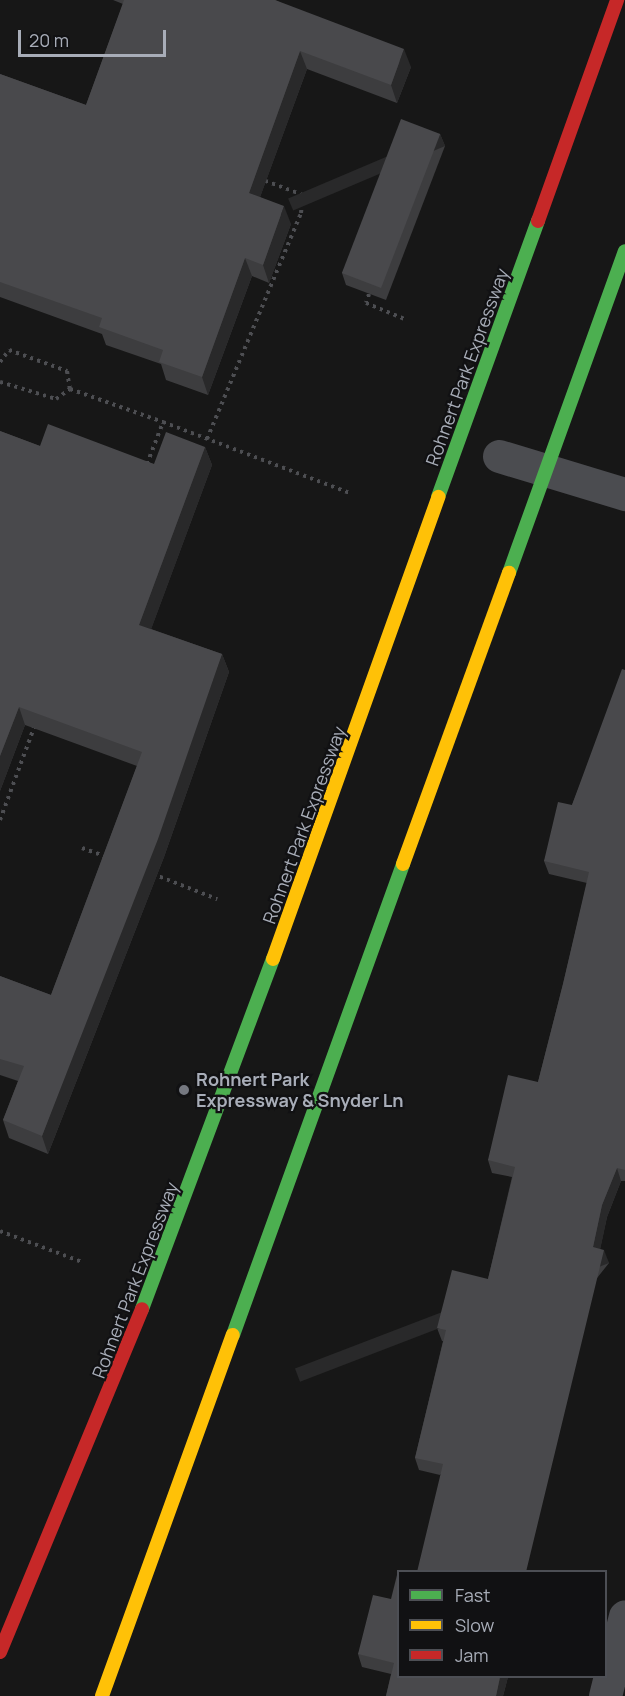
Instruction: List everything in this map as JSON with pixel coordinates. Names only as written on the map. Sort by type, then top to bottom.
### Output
[{"type":"main road","name":"Rohnert Park Expressway","points":[[0,1652],[92,1441],[187,1197],[617,0]]},
{"type":"main road","points":[[102,1696],[625,251]]},
{"type":"street","points":[[499,456],[625,494]]},
{"type":"street","points":[[605,1696],[625,1616]]},
{"type":"path","points":[[207,439],[301,213],[303,195],[258,178]]},
{"type":"path","points":[[369,294],[366,303],[407,320]]},
{"type":"path","points":[[0,362],[9,350],[67,371],[70,389]]},
{"type":"path","points":[[0,382],[56,399],[70,389]]},
{"type":"path","points":[[70,389],[350,493]]},
{"type":"path","points":[[146,467],[163,422]]},
{"type":"path","points":[[0,820],[36,720]]},
{"type":"path","points":[[82,848],[116,860]]},
{"type":"path","points":[[149,873],[217,898]]},
{"type":"path","points":[[0,1231],[82,1262]]},
{"type":"building","points":[[124,0],[275,0],[404,49],[391,85],[300,51],[249,193],[284,206],[263,265],[245,258],[202,377],[159,362],[163,350],[99,327],[102,318],[0,282],[0,74],[86,105]]},
{"type":"building","points":[[401,119],[440,134],[381,288],[342,273]]},
{"type":"building","points":[[48,424],[154,464],[166,432],[205,447],[139,625],[222,654],[158,839],[42,1136],[3,1120],[24,1066],[0,1059],[0,976],[51,995],[142,752],[19,707],[0,756],[0,431],[40,446]]},
{"type":"building","points":[[622,669],[625,670],[625,1170],[617,1168],[602,1205],[593,1247],[604,1250],[526,1570],[417,1570],[443,1464],[415,1458],[446,1330],[437,1328],[452,1270],[488,1279],[515,1167],[488,1160],[508,1075],[538,1082],[589,872],[544,861],[558,802],[572,805]]},
{"type":"building","points":[[397,1575],[397,1678],[500,1678],[496,1696],[386,1696],[394,1663],[358,1654],[373,1595],[391,1599]]},
{"type":"traffic: fast","points":[[438,497],[538,221]]},
{"type":"traffic: fast","points":[[509,573],[625,251]]},
{"type":"traffic: fast","points":[[233,1335],[403,864]]},
{"type":"traffic: fast","points":[[142,1309],[273,959]]},
{"type":"traffic: slow","points":[[273,959],[438,497]]},
{"type":"traffic: slow","points":[[403,864],[509,573]]},
{"type":"traffic: slow","points":[[102,1696],[233,1335]]},
{"type":"traffic: jam","points":[[538,221],[617,0]]},
{"type":"traffic: jam","points":[[0,1652],[142,1309]]},
{"type":"place","name":"Rohnert Park Expressway & Snyder Ln","points":[[184,1090]]}]
